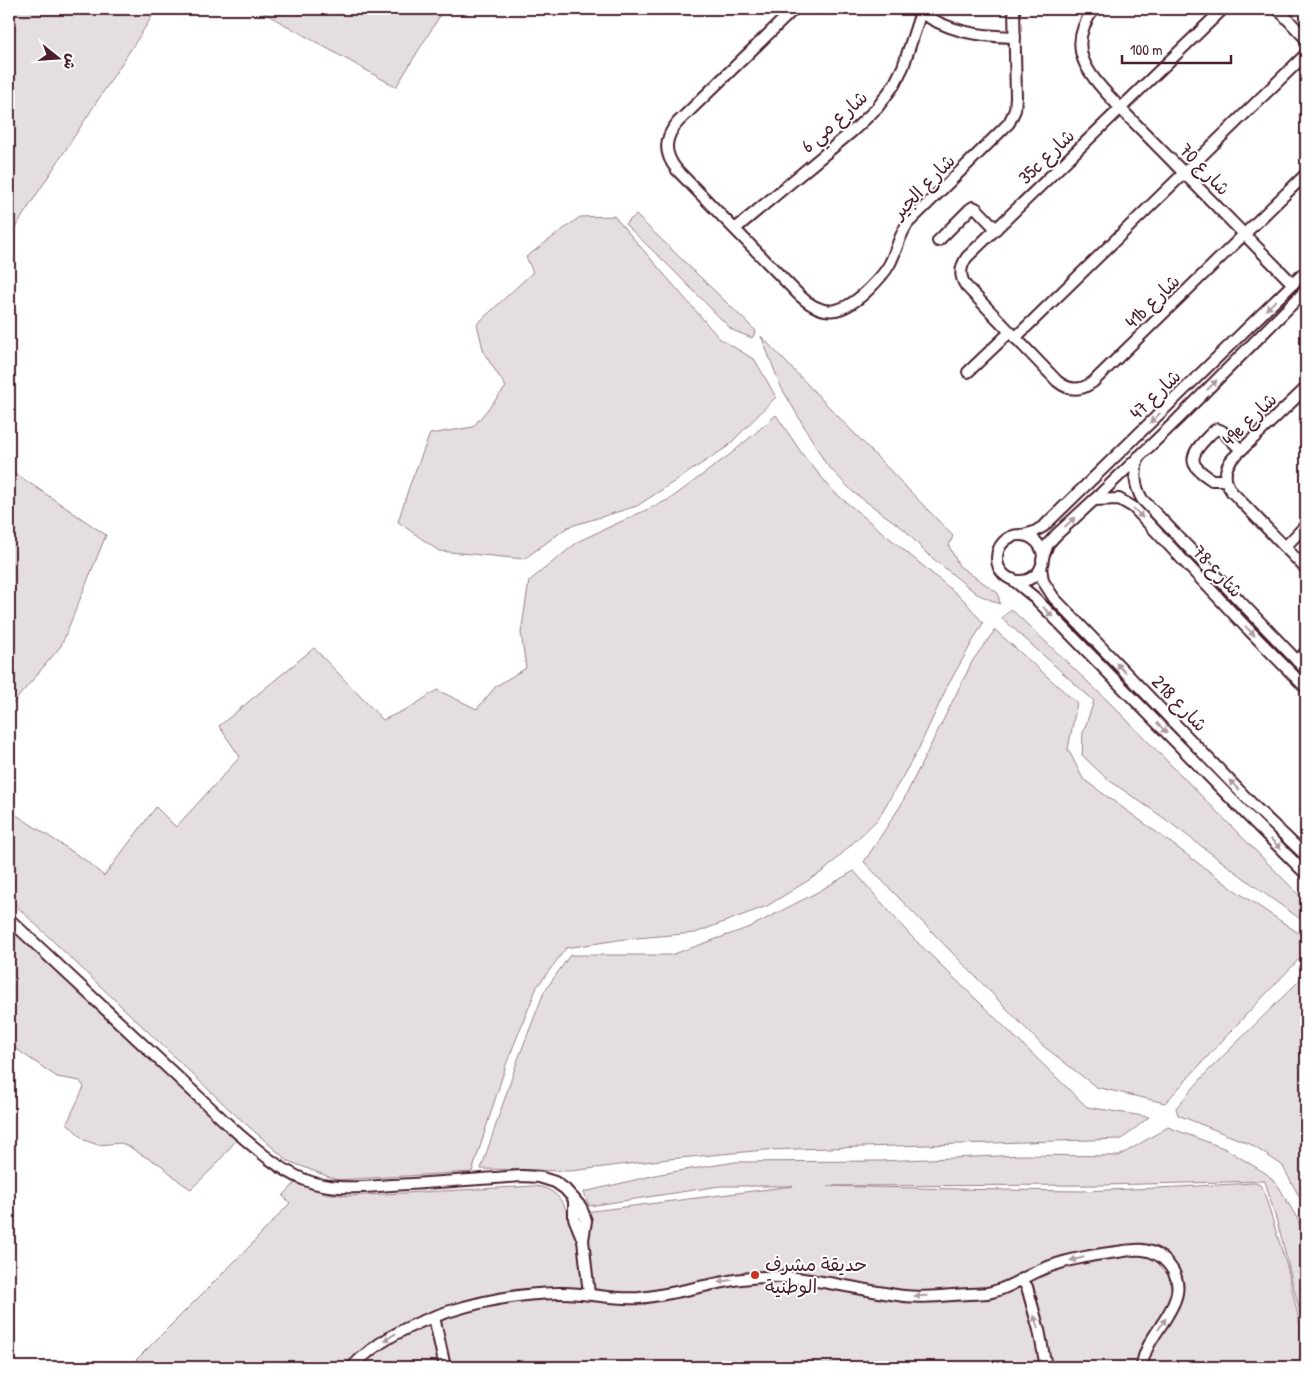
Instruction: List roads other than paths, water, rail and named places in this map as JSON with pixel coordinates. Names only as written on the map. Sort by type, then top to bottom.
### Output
[{"type":"street","name":"شارع الجير","points":[[794,9],[674,127],[668,139],[667,149],[670,160],[677,170],[799,295],[812,306],[830,310],[847,307],[884,274],[891,262],[900,236],[912,217],[1009,123],[1016,104],[1014,9]]},
{"type":"street","points":[[677,170],[673,148],[674,139],[680,129],[802,9]]},
{"type":"street","name":"شارع 70","points":[[1094,9],[1083,26],[1080,48],[1082,58],[1093,77],[1120,108],[1293,284]]},
{"type":"street","name":"35c شارع","points":[[1013,335],[966,286],[961,274],[961,268],[967,257],[1223,9]]},
{"type":"street","points":[[1278,9],[1306,38]]},
{"type":"street","points":[[918,11],[938,23],[968,34],[1015,38]]},
{"type":"street","name":"شارع مي 6","points":[[735,229],[859,126],[877,108],[894,85],[903,67],[918,11]]},
{"type":"street","points":[[968,372],[1013,335],[1306,54]]},
{"type":"street","name":"41b شارع","points":[[1013,335],[1062,385],[1072,389],[1084,388],[1094,382],[1306,174]]},
{"type":"street","points":[[938,240],[973,207],[996,229]]},
{"type":"street","name":"شارع 47","points":[[1023,535],[1034,532],[1044,526],[1306,271]]},
{"type":"street","name":"شارع 47","points":[[1042,564],[1046,549],[1052,539],[1305,294]]},
{"type":"street","name":"49e شارع","points":[[1226,480],[1228,465],[1241,450],[1306,388]]},
{"type":"street","points":[[1241,450],[1222,431],[1217,429],[1195,451],[1193,457],[1194,465],[1212,480],[1226,480],[1232,492],[1306,569]]},
{"type":"street","name":"شارع 78","points":[[1138,457],[1134,480],[1142,499],[1306,670]]},
{"type":"street","name":"شارع 78","points":[[1094,500],[1120,499],[1132,507],[1304,685]]},
{"type":"street","points":[[1284,547],[1306,526]]},
{"type":"street","points":[[1012,579],[1018,581],[1032,577],[1037,573],[1042,564],[1041,550],[1036,542],[1028,536],[1016,535],[1004,540],[997,552],[996,559],[1001,572],[1029,592],[1306,874]]},
{"type":"street","name":"شارع 218","points":[[1042,564],[1044,581],[1054,598],[1255,806],[1306,856]]},
{"type":"street","points":[[1297,661],[1306,652]]},
{"type":"street","points":[[9,919],[233,1129],[269,1159],[295,1175],[316,1183],[349,1188],[534,1176],[555,1182],[574,1199],[581,1207],[585,1216],[586,1225],[583,1240],[589,1294]]},
{"type":"street","points":[[352,1367],[388,1338],[413,1325],[468,1306],[511,1297],[543,1293],[639,1298],[731,1280],[770,1276],[904,1296],[923,1297],[988,1292],[1000,1289],[1057,1264],[1099,1254],[1144,1250],[1162,1257],[1169,1264],[1174,1272],[1178,1292],[1172,1310],[1147,1348],[1142,1367]]},
{"type":"street","points":[[1020,1280],[1027,1287],[1039,1330],[1046,1367]]},
{"type":"street","points":[[434,1318],[445,1367]]},
{"type":"place","name":"حديقة مشرف الوطنية","points":[[755,1275]]}]
